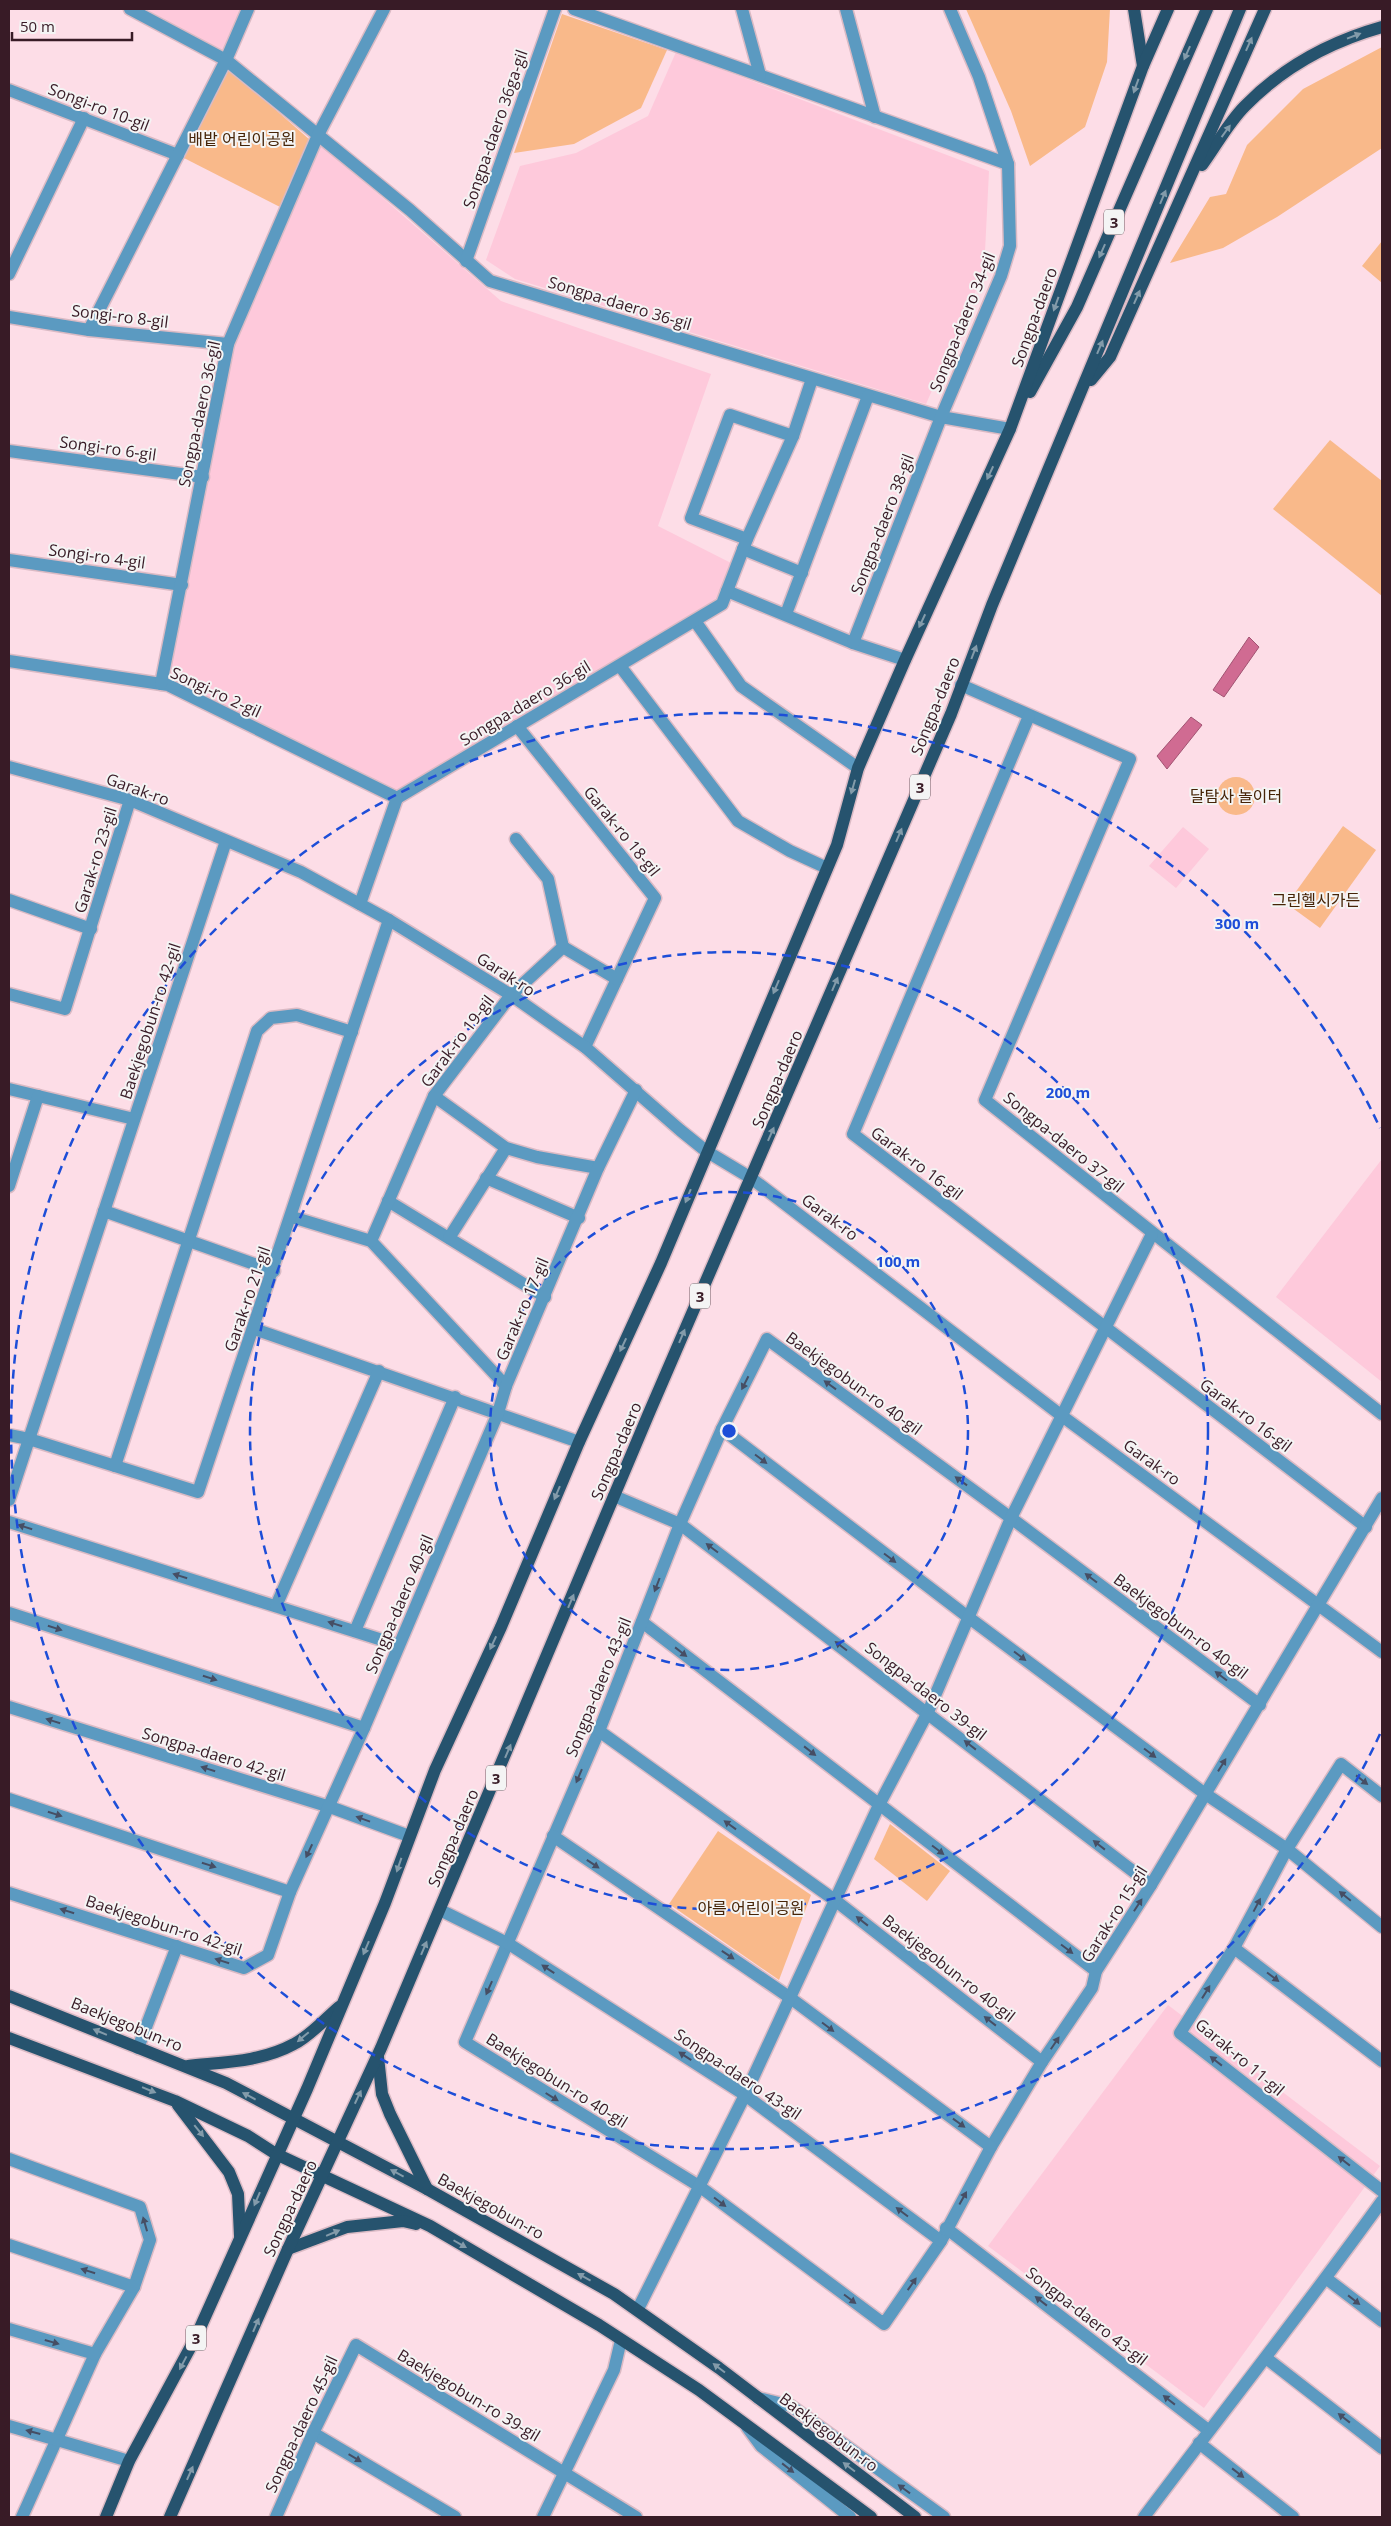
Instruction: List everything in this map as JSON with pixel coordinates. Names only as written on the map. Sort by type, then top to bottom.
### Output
[{"type":"main road","points":[[1134,9],[1143,66]]},
{"type":"main road","name":"Songpa-daero","points":[[106,2517],[129,2461],[196,2337],[241,2238],[385,1903],[435,1770],[500,1627],[579,1442],[661,1263],[706,1151],[837,844],[858,768],[1010,429],[1143,66],[1168,9]]},
{"type":"main road","name":"3","points":[[1010,429],[1077,307],[1207,9]]},
{"type":"main road","name":"3","points":[[1081,392],[1240,9]]},
{"type":"main road","points":[[1081,392],[1110,357],[1265,9]]},
{"type":"main road","points":[[1187,185],[1244,107],[1277,78],[1316,51],[1382,27]]},
{"type":"main road","name":"Songpa-daero","points":[[170,2517],[288,2250],[378,2057],[614,1496],[943,732],[1081,392]]},
{"type":"main road","name":"Baekjegobun-ro","points":[[9,1996],[226,2083],[427,2189],[638,2309],[915,2517]]},
{"type":"main road","points":[[187,2066],[250,2059],[272,2054],[296,2043],[341,2006]]},
{"type":"main road","points":[[9,2038],[175,2101],[248,2136],[276,2154],[430,2226],[622,2340],[699,2390],[872,2517]]},
{"type":"main road","points":[[378,2057],[382,2094],[427,2189]]},
{"type":"main road","points":[[175,2101],[229,2172],[238,2194],[241,2238]]},
{"type":"main road","points":[[288,2250],[347,2227],[403,2222],[430,2226]]},
{"type":"street","name":"Songpa-daero 36-gil","points":[[130,9],[226,60],[410,210],[490,281],[812,380],[941,417],[1010,429]]},
{"type":"street","points":[[89,330],[226,60],[248,9]]},
{"type":"street","name":"Songpa-daero 36-gil","points":[[161,684],[228,344],[318,135],[384,9]]},
{"type":"street","name":"Songpa-daero 36ga-gil","points":[[466,261],[555,9]]},
{"type":"street","points":[[574,9],[1008,164]]},
{"type":"street","points":[[742,9],[760,75]]},
{"type":"street","points":[[846,9],[875,116]]},
{"type":"street","name":"Songpa-daero 34-gil","points":[[941,417],[1001,276],[1010,246],[1008,164],[980,77],[950,9]]},
{"type":"street","name":"Songi-ro 10-gil","points":[[9,90],[178,155]]},
{"type":"street","points":[[9,274],[84,118]]},
{"type":"street","name":"Songi-ro 8-gil","points":[[9,317],[89,330],[228,344]]},
{"type":"street","name":"Songpa-daero 36-gil","points":[[397,798],[722,604],[745,544],[793,436],[812,380]]},
{"type":"street","points":[[786,614],[868,396]]},
{"type":"street","points":[[793,436],[730,415],[691,518],[802,573]]},
{"type":"street","name":"Songpa-daero 38-gil","points":[[853,642],[941,417]]},
{"type":"street","name":"Songi-ro 6-gil","points":[[9,451],[202,477]]},
{"type":"street","name":"Songi-ro 4-gil","points":[[9,560],[182,585]]},
{"type":"street","points":[[727,590],[853,642],[905,660]]},
{"type":"street","points":[[694,621],[741,686],[858,768]]},
{"type":"street","name":"Songi-ro 2-gil","points":[[9,661],[168,685],[397,798]]},
{"type":"street","points":[[620,666],[738,821],[790,851],[827,868]]},
{"type":"street","name":"Songpa-daero 37-gil","points":[[961,685],[1130,759],[985,1100],[1152,1234],[1382,1414]]},
{"type":"street","name":"Garak-ro 16-gil","points":[[1029,716],[853,1134],[1366,1527]]},
{"type":"street","name":"Garak-ro 18-gil","points":[[517,726],[655,898],[585,1047]]},
{"type":"street","name":"Garak-ro","points":[[9,766],[130,800],[301,872],[389,920],[512,995],[585,1047],[706,1151],[751,1178],[1062,1416],[1382,1652]]},
{"type":"street","points":[[360,904],[397,798]]},
{"type":"street","name":"Garak-ro 23-gil","points":[[9,994],[65,1009],[130,800]]},
{"type":"street","points":[[516,839],[548,879],[563,947],[618,979]]},
{"type":"street","name":"Baekjegobun-ro 42-gil","points":[[9,1500],[226,841]]},
{"type":"street","name":"Garak-ro 23-gil","points":[[9,900],[91,929]]},
{"type":"street","name":"Garak-ro 21-gil","points":[[9,1435],[29,1438],[198,1492],[274,1271],[389,920]]},
{"type":"street","name":"Garak-ro 19-gil","points":[[371,1240],[434,1096],[512,995],[563,947]]},
{"type":"street","points":[[115,1466],[257,1031],[270,1018],[297,1015],[352,1032]]},
{"type":"street","points":[[9,1089],[134,1119]]},
{"type":"street","name":"Garak-ro 17-gil","points":[[498,1413],[506,1386],[579,1218],[598,1168],[636,1090]]},
{"type":"street","points":[[9,1186],[38,1096]]},
{"type":"street","points":[[434,1096],[506,1148],[537,1157],[598,1168]]},
{"type":"street","points":[[449,1238],[506,1148]]},
{"type":"street","points":[[486,1178],[579,1218]]},
{"type":"street","points":[[388,1201],[545,1297]]},
{"type":"street","points":[[104,1211],[274,1271]]},
{"type":"street","points":[[292,1216],[371,1240],[506,1386]]},
{"type":"street","points":[[638,2309],[745,2095],[879,1805],[928,1712],[1011,1518],[1152,1234]]},
{"type":"street","points":[[254,1329],[455,1397],[579,1442]]},
{"type":"street","name":"Baekjegobun-ro 40-gil","points":[[722,1429],[767,1339],[1011,1518],[1260,1705]]},
{"type":"street","points":[[276,1606],[379,1371]]},
{"type":"street","name":"Songpa-daero 40-gil","points":[[355,1631],[455,1397]]},
{"type":"street","name":"Songpa-daero 40-gil","points":[[330,1807],[498,1413]]},
{"type":"street","points":[[680,1524],[722,1429],[968,1617],[1204,1793],[1287,1849],[1382,1927]]},
{"type":"street","name":"Songpa-daero 39-gil","points":[[614,1496],[680,1524],[928,1712],[1151,1886]]},
{"type":"street","points":[[1320,1605],[1382,1498]]},
{"type":"street","points":[[9,1522],[398,1645]]},
{"type":"street","name":"Songpa-daero 43-gil","points":[[509,1944],[553,1836],[599,1731],[680,1524]]},
{"type":"street","name":"Garak-ro 15-gil","points":[[941,2241],[946,2228],[991,2147],[1042,2062],[1092,1988],[1096,1971],[1151,1886],[1204,1793],[1320,1605]]},
{"type":"street","points":[[9,1613],[364,1728]]},
{"type":"street","points":[[642,1622],[1096,1971]]},
{"type":"street","name":"Songpa-daero 42-gil","points":[[9,1707],[330,1807],[409,1836]]},
{"type":"street","name":"Baekjegobun-ro 40-gil","points":[[599,1731],[836,1900],[1042,2062]]},
{"type":"street","name":"Garak-ro 11-gil","points":[[1382,1796],[1341,1764],[1287,1849],[1234,1948],[1180,2033],[1382,2191]]},
{"type":"street","points":[[9,1799],[290,1892]]},
{"type":"street","name":"Baekjegobun-ro 42-gil","points":[[9,1892],[244,1968],[268,1955],[290,1892],[330,1807]]},
{"type":"street","points":[[553,1836],[790,1997],[991,2147]]},
{"type":"street","name":"Songpa-daero 43-gil","points":[[440,1910],[509,1944],[745,2095],[941,2241]]},
{"type":"street","name":"Baekjegobun-ro 40-gil","points":[[509,1944],[465,2042],[699,2186],[884,2324],[941,2241]]},
{"type":"street","points":[[138,2048],[176,1946]]},
{"type":"street","points":[[1234,1948],[1382,2061]]},
{"type":"street","points":[[9,2159],[140,2206],[150,2240],[134,2287],[95,2354],[22,2517]]},
{"type":"street","points":[[1144,2517],[1208,2430],[1327,2279],[1382,2201]]},
{"type":"street","name":"Songpa-daero 43-gil","points":[[946,2228],[1208,2430]]},
{"type":"street","points":[[9,2245],[134,2287]]},
{"type":"street","points":[[1327,2279],[1382,2321]]},
{"type":"street","points":[[9,2329],[95,2354]]},
{"type":"street","points":[[543,2517],[614,2370],[622,2340]]},
{"type":"street","name":"Baekjegobun-ro 39-gil","points":[[356,2345],[636,2517]]},
{"type":"street","name":"Songpa-daero 45-gil","points":[[276,2517],[313,2433],[356,2345]]},
{"type":"street","points":[[1266,2358],[1382,2448]]},
{"type":"street","points":[[758,2398],[791,2406],[944,2517]]},
{"type":"street","points":[[743,2421],[761,2446],[850,2517]]},
{"type":"street","points":[[9,2426],[129,2461]]},
{"type":"street","points":[[313,2433],[455,2517]]},
{"type":"street","points":[[1200,2443],[1293,2517]]},
{"type":"shaded area","points":[[146,9],[242,9],[223,55]]},
{"type":"shaded area","points":[[676,52],[989,171],[984,272],[926,404],[515,279],[486,260],[520,166],[576,153],[648,116]]},
{"type":"shaded area","points":[[321,144],[501,301],[711,374],[658,526],[733,564],[722,597],[397,792],[168,679],[233,345]]},
{"type":"shaded area","points":[[1249,637],[1259,647],[1224,697],[1213,690]]},
{"type":"shaded area","points":[[1191,717],[1202,725],[1167,769],[1157,756]]},
{"type":"shaded area","points":[[1183,827],[1209,849],[1176,888],[1149,866]]},
{"type":"shaded area","points":[[1382,1159],[1382,1382],[1276,1297]]},
{"type":"shaded area","points":[[1168,2005],[1380,2166],[1204,2408],[988,2246]]},
{"type":"green space","points":[[966,9],[1110,9],[1107,62],[1085,127],[1030,166],[1011,111]]},
{"type":"green space","points":[[562,14],[667,50],[641,108],[574,144],[514,153]]},
{"type":"green space","points":[[1382,47],[1382,148],[1277,217],[1223,248],[1170,263],[1210,197],[1226,194],[1247,145],[1303,89]]},
{"type":"green space","name":"배밭 어린이공원","points":[[227,67],[310,140],[280,207],[184,158]]},
{"type":"green space","points":[[1382,241],[1382,283],[1362,266]]},
{"type":"green space","points":[[1330,440],[1382,481],[1382,596],[1273,509]]},
{"type":"green space","name":"달탐사 놀이터","points":[[1236,777],[1249,783],[1255,796],[1249,809],[1236,815],[1223,809],[1217,796],[1223,783]]},
{"type":"green space","name":"그린헬시가든","points":[[1343,826],[1376,850],[1320,928],[1287,904]]},
{"type":"green space","points":[[890,1824],[950,1871],[927,1901],[874,1859]]},
{"type":"green space","name":"아름 어린이공원","points":[[718,1831],[811,1895],[779,1980],[669,1904]]}]
